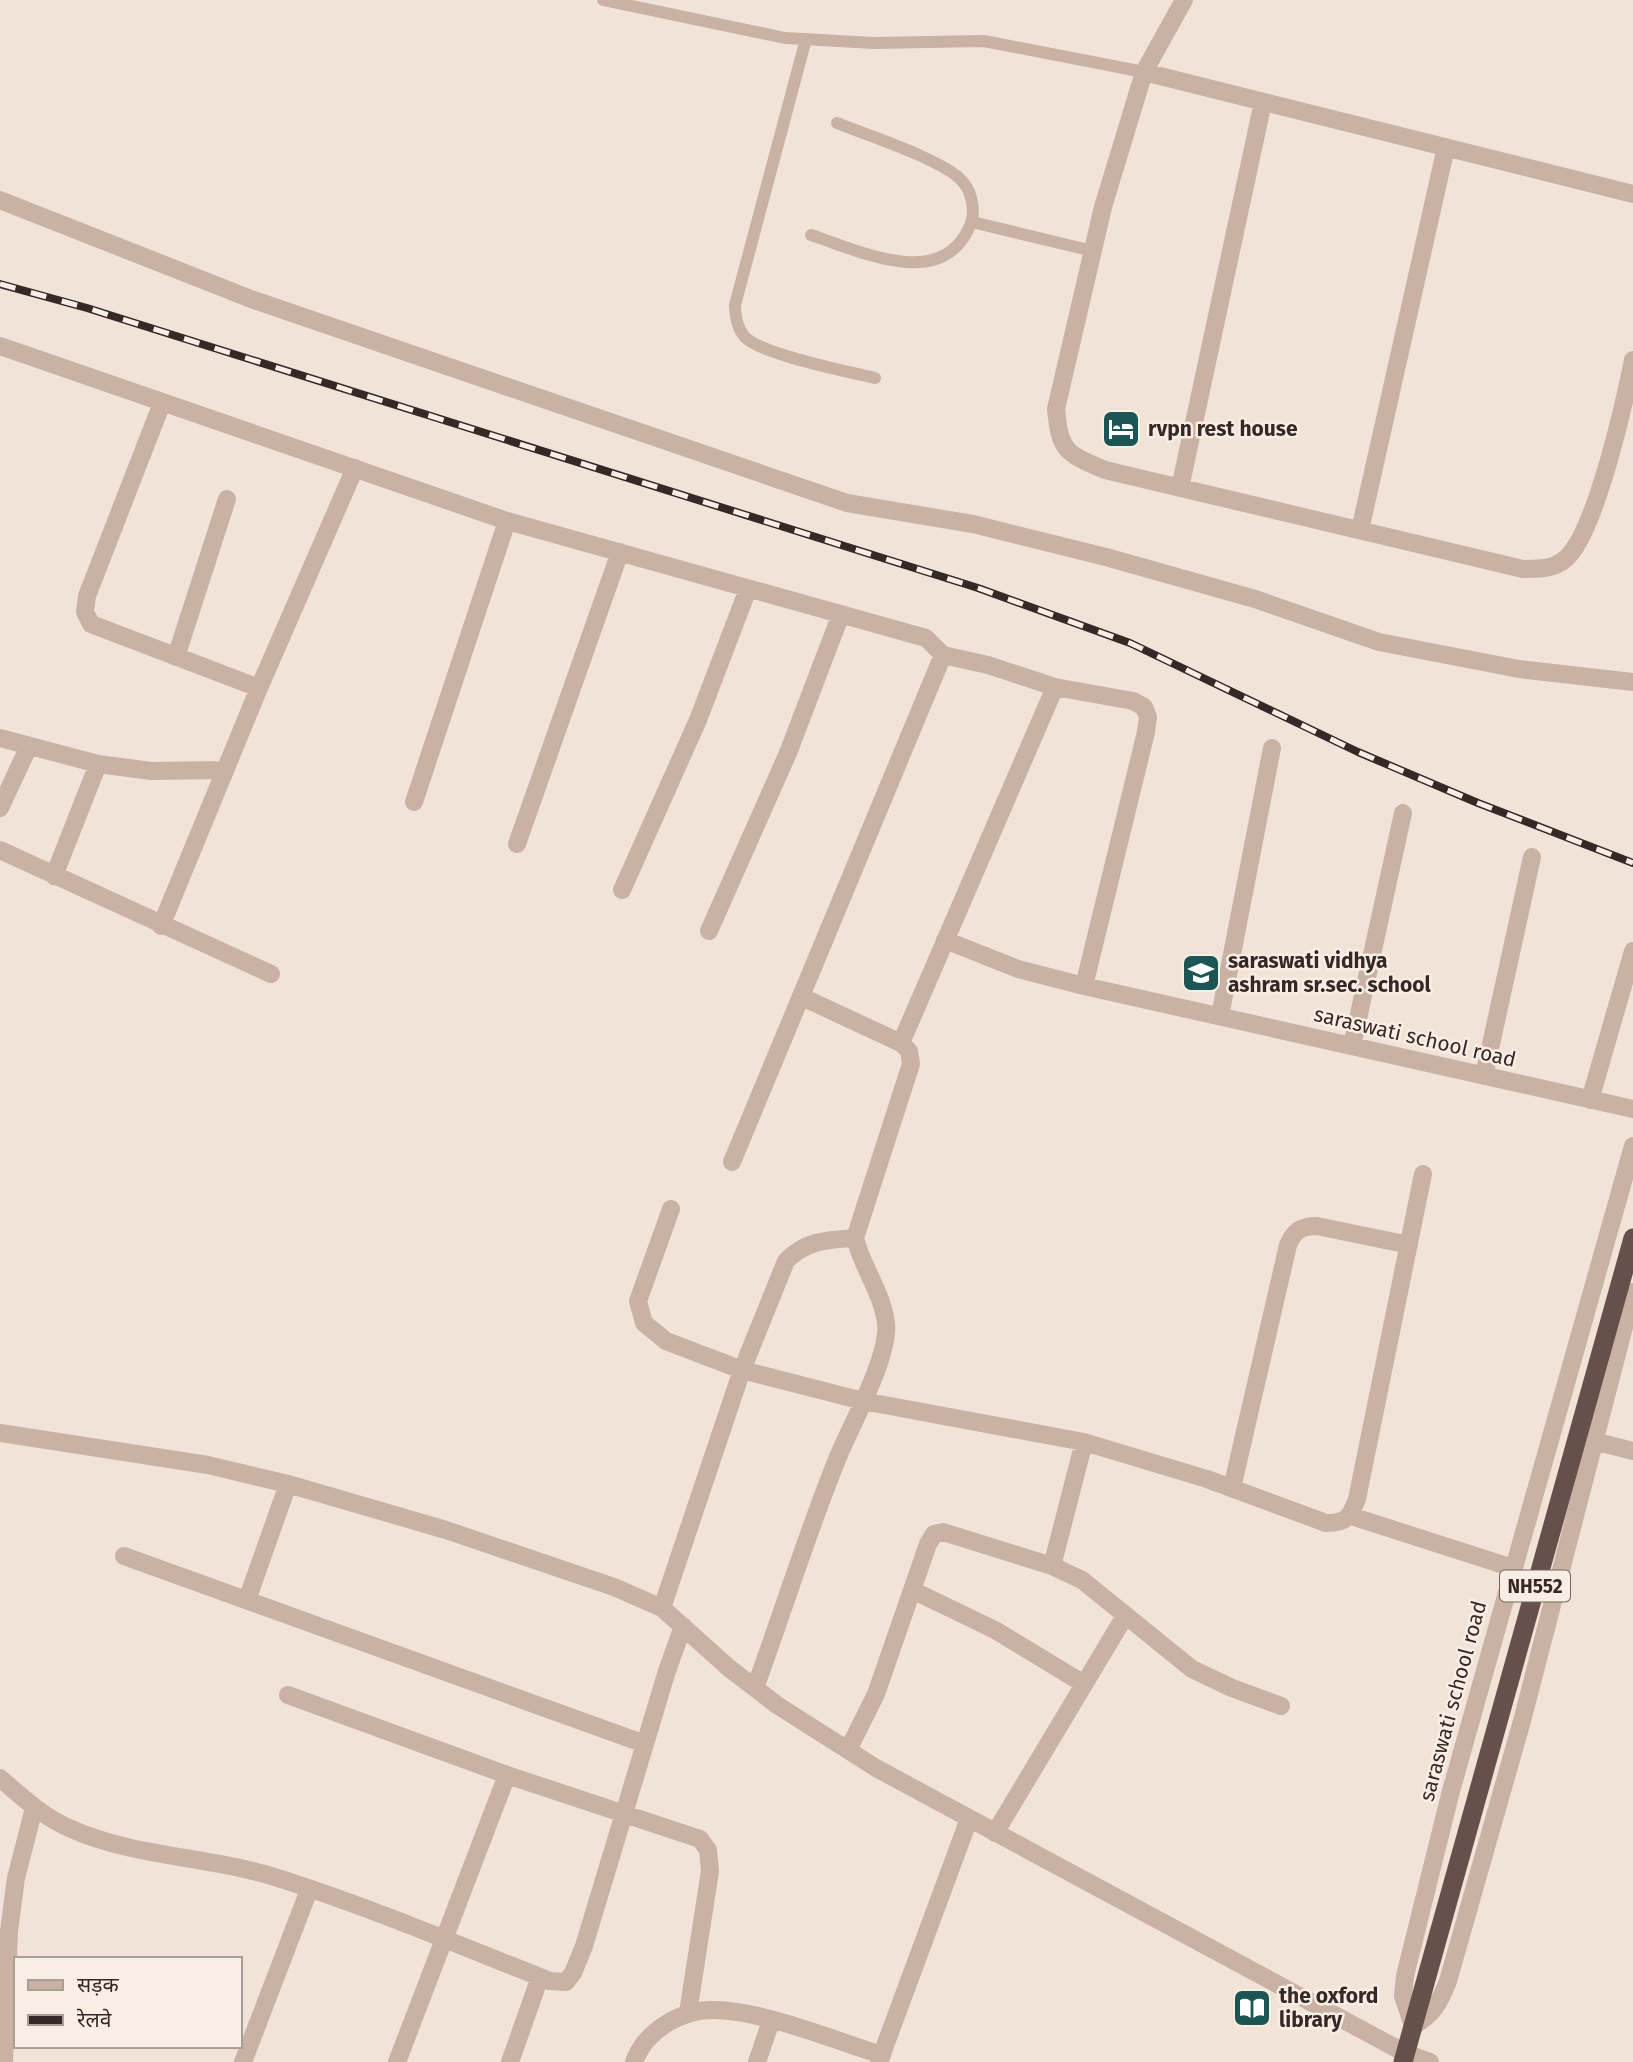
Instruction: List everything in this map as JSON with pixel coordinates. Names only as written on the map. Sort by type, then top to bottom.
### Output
[{"type":"highway","name":"NH552","points":[[1404,2057],[1633,1238]]},
{"type":"street","points":[[1184,0],[1144,72],[1093,251],[1056,409],[1059,440],[1075,457],[1105,470],[1523,569],[1550,569],[1570,555],[1588,523],[1630,394],[1633,360]]},
{"type":"street","points":[[1144,72],[1633,194]]},
{"type":"street","points":[[1180,488],[1263,102]]},
{"type":"street","points":[[1360,530],[1446,147]]},
{"type":"street","points":[[0,200],[251,299],[847,503],[973,524],[1106,557],[1255,600],[1379,642],[1519,669],[1633,682]]},
{"type":"street","points":[[0,346],[507,521],[926,638],[943,655],[988,665],[1055,687],[1133,701],[1144,707],[1148,717],[1084,986]]},
{"type":"street","points":[[162,403],[87,596],[85,612],[91,624],[259,688]]},
{"type":"street","points":[[161,926],[259,688],[355,468]]},
{"type":"street","points":[[176,657],[227,499]]},
{"type":"street","points":[[414,802],[507,521]]},
{"type":"street","points":[[517,844],[620,552]]},
{"type":"street","points":[[622,890],[698,720],[748,589]]},
{"type":"street","points":[[709,931],[788,754],[841,614]]},
{"type":"street","points":[[732,1162],[943,655]]},
{"type":"street","points":[[901,1043],[1055,687]]},
{"type":"street","points":[[0,738],[98,764],[151,771],[225,770]]},
{"type":"street","points":[[0,808],[29,746]]},
{"type":"street","points":[[1220,1016],[1272,748]]},
{"type":"street","points":[[54,876],[98,764]]},
{"type":"street","points":[[1352,1046],[1403,813]]},
{"type":"street","points":[[0,850],[161,926],[271,974]]},
{"type":"street","points":[[1484,1076],[1532,857]]},
{"type":"street","name":"saraswati school road","points":[[945,940],[1018,969],[1084,986],[1633,1109]]},
{"type":"street","points":[[1590,1100],[1633,951]]},
{"type":"street","points":[[755,1688],[838,1458],[883,1349],[887,1325],[880,1298],[859,1255],[855,1238],[912,1065],[909,1051],[901,1043],[802,997]]},
{"type":"street","name":"saraswati school road","points":[[1413,2026],[1403,1996],[1405,1976],[1451,1791],[1633,1146]]},
{"type":"street","points":[[671,1209],[642,1283],[638,1301],[644,1323],[666,1341],[742,1370],[863,1401],[1084,1442],[1232,1488],[1326,1523],[1341,1523],[1351,1516],[1423,1174]]},
{"type":"street","points":[[1232,1488],[1288,1245],[1293,1234],[1303,1226],[1317,1226],[1409,1245]]},
{"type":"street","points":[[663,1608],[742,1370],[786,1261],[799,1248],[816,1241],[855,1238]]},
{"type":"street","points":[[1413,2026],[1428,2018],[1438,2005],[1448,1981],[1522,1721],[1594,1441],[1628,1327],[1633,1292]]},
{"type":"street","points":[[0,1433],[208,1465],[288,1485],[446,1530],[614,1587],[663,1608],[755,1688],[848,1750],[1404,2057],[1430,2062]]},
{"type":"street","points":[[1594,1441],[1633,1451]]},
{"type":"street","points":[[1052,1566],[1084,1442]]},
{"type":"street","points":[[247,1600],[288,1485]]},
{"type":"street","points":[[1351,1516],[1513,1568]]},
{"type":"street","points":[[848,1750],[876,1694],[928,1544],[934,1534],[943,1532],[1052,1566],[1082,1580],[1192,1669],[1232,1688],[1281,1706]]},
{"type":"street","points":[[124,1556],[645,1744]]},
{"type":"street","points":[[912,1590],[995,1630],[1084,1684]]},
{"type":"street","points":[[995,1833],[1125,1616]]},
{"type":"street","points":[[0,1778],[34,1808],[69,1828],[115,1844],[219,1862],[309,1889],[540,1977],[566,1982],[573,1973],[683,1626]]},
{"type":"street","points":[[288,1695],[507,1775],[700,1839],[708,1850],[710,1871],[688,2013]]},
{"type":"street","points":[[397,2062],[507,1775]]},
{"type":"street","points":[[4,2062],[3,2008],[9,1931],[16,1878],[34,1808]]},
{"type":"street","points":[[634,2062],[638,2049],[655,2031],[688,2013],[715,2010],[771,2021],[881,2059],[969,1819]]},
{"type":"street","points":[[243,2062],[309,1889]]},
{"type":"street","points":[[510,2062],[540,1977]]},
{"type":"street","points":[[757,2062],[771,2021]]},
{"type":"lane","points":[[603,0],[785,38],[874,43],[984,41],[1144,72]]},
{"type":"lane","points":[[806,40],[734,305],[735,320],[745,338],[773,352],[875,378]]},
{"type":"lane","points":[[811,235],[877,257],[919,264],[945,257],[963,242],[972,222],[973,202],[963,181],[937,164],[837,123]]},
{"type":"lane","points":[[972,222],[1093,251]]},
{"type":"railway","points":[[0,284],[87,308],[978,588],[1130,643],[1358,752],[1478,803],[1633,863]]},
{"type":"place","name":"rvpn rest house","points":[[1121,429]]},
{"type":"place","name":"saraswati vidhya ashram sr.sec. school","points":[[1201,973]]},
{"type":"place","name":"the oxford library","points":[[1252,2008]]}]
